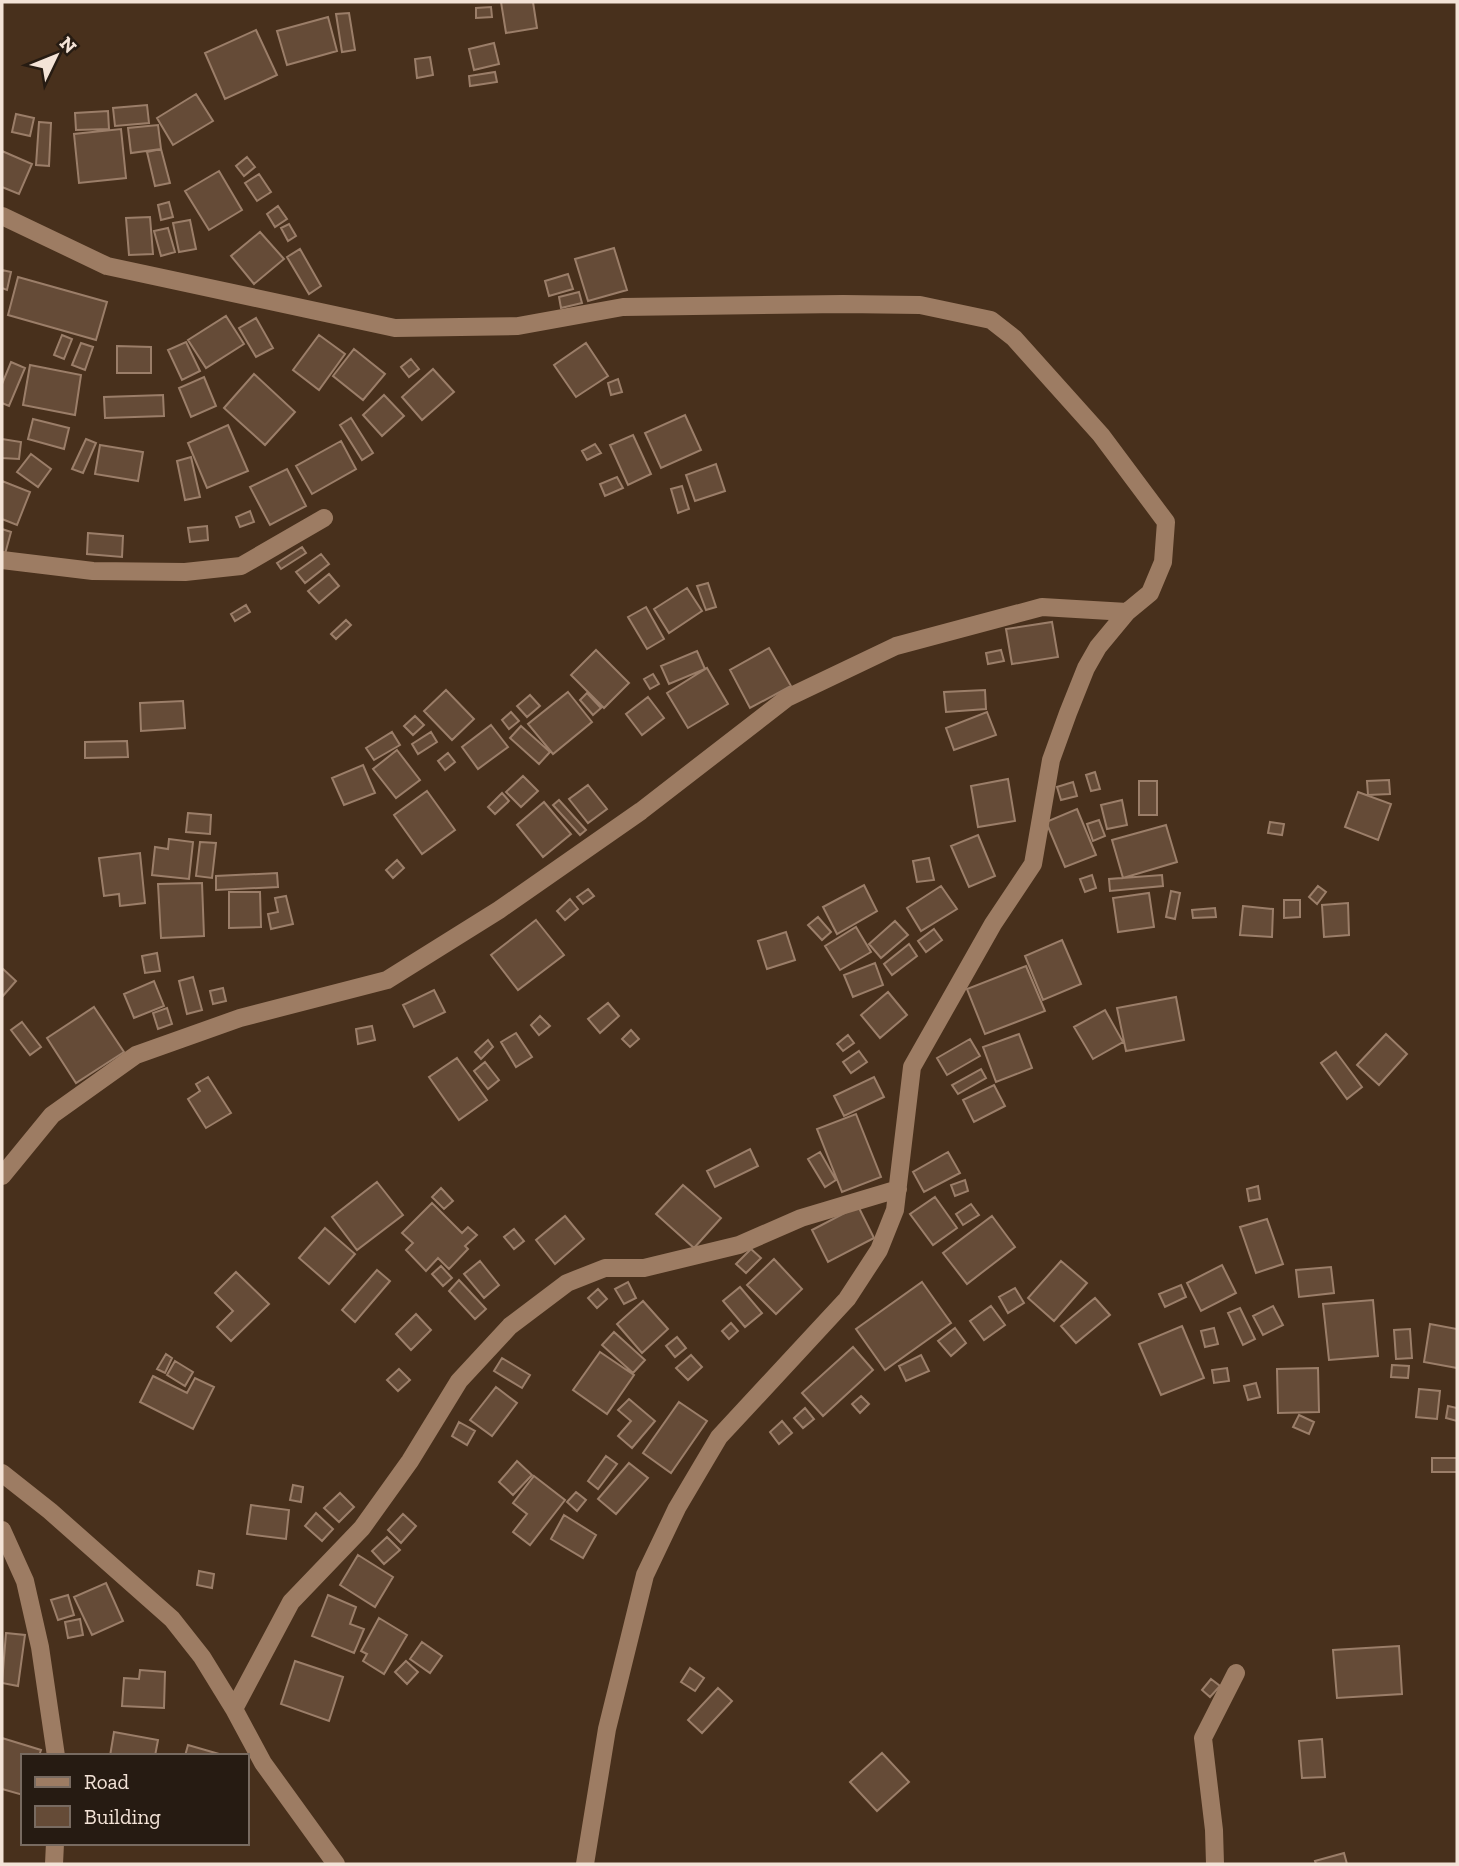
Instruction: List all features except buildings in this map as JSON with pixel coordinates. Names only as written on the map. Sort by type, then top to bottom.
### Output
[{"type":"street","points":[[2,216],[107,266],[395,328],[518,326],[623,307],[816,304],[920,305],[991,320],[1014,338],[1101,435],[1166,522],[1163,562],[1150,593],[1127,612],[1098,647],[1086,668],[1068,713],[1051,760],[1033,864],[993,924],[912,1067],[895,1210],[879,1250],[847,1299],[719,1437],[677,1508],[645,1575],[607,1729],[585,1864]]},
{"type":"street","points":[[2,561],[93,571],[185,572],[241,566],[324,518]]},
{"type":"street","points":[[2,1175],[52,1115],[136,1055],[240,1018],[387,980],[499,910],[631,819],[788,698],[896,646],[1042,607],[1127,612]]},
{"type":"street","points":[[234,1709],[291,1602],[362,1528],[410,1461],[459,1381],[510,1326],[567,1283],[605,1269],[643,1268],[739,1245],[801,1218],[898,1189]]},
{"type":"street","points":[[2,1473],[50,1511],[172,1619],[202,1657],[263,1763],[336,1864]]},
{"type":"street","points":[[2,1530],[25,1581],[40,1647],[56,1754]]},
{"type":"street","points":[[1214,1864],[1214,1830],[1203,1738],[1236,1673]]},
{"type":"street","points":[[54,1864],[55,1845]]}]
